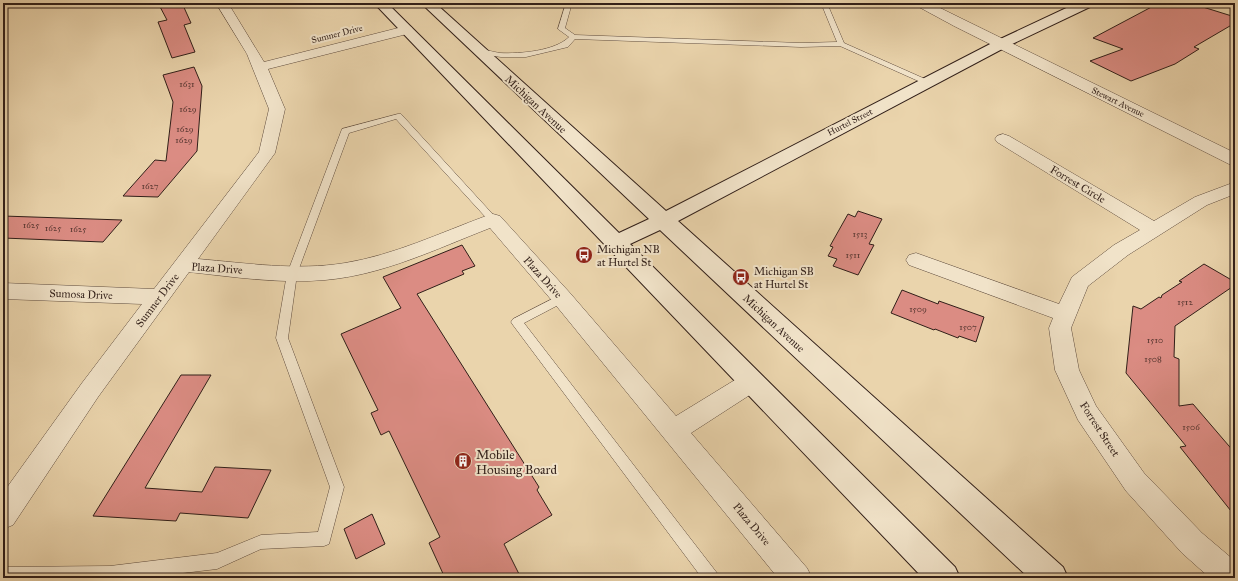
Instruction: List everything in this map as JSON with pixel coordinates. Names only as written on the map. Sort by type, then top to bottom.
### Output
[{"type":"main road","points":[[380,3],[944,578]]},
{"type":"main road","name":"Michigan Avenue","points":[[427,3],[1052,578]]},
{"type":"main road","name":"Hurtel Street","points":[[614,243],[662,220],[1001,44],[1087,3]]},
{"type":"street","name":"Sumner Drive","points":[[3,516],[90,390],[267,153],[278,109],[261,57],[222,3]]},
{"type":"street","name":"Stewart Avenue","points":[[921,3],[1235,160]]},
{"type":"street","name":"Sumner Drive","points":[[349,31],[401,25]]},
{"type":"street","points":[[261,57],[401,25]]},
{"type":"street","name":"Forrest Circle","points":[[1003,139],[1154,230]]},
{"type":"street","name":"Forrest Street","points":[[1232,578],[1192,543],[1135,482],[1087,413],[1067,370],[1060,328],[1079,282],[1121,250],[1201,201],[1235,187]]},
{"type":"street","name":"Plaza Drive","points":[[184,265],[292,274],[344,270],[386,260],[492,220],[562,298],[797,578]]},
{"type":"street","points":[[916,260],[1065,314]]},
{"type":"street","name":"Sumosa Drive","points":[[3,291],[159,297]]},
{"type":"street","points":[[674,430],[751,382]]},
{"type":"lane","points":[[569,3],[561,29],[573,37],[793,45],[841,44],[928,82]]},
{"type":"lane","points":[[824,3],[841,44]]},
{"type":"lane","points":[[480,52],[501,55],[526,55],[566,45],[573,37]]},
{"type":"lane","points":[[3,575],[110,574],[217,561],[261,542],[324,540],[337,487],[282,338],[292,274],[345,131],[398,116],[492,220]]},
{"type":"lane","points":[[562,298],[517,322],[712,578]]},
{"type":"building","points":[[158,3],[182,3],[191,23],[184,25],[195,52],[172,58],[158,22],[167,20]]},
{"type":"building","points":[[1159,3],[1190,3],[1235,17],[1235,23],[1194,47],[1199,49],[1175,64],[1131,81],[1090,61],[1123,49],[1093,38]]},
{"type":"building","points":[[194,67],[202,86],[197,151],[158,197],[123,196],[155,160],[166,161],[173,102],[163,75]]},
{"type":"building","points":[[858,211],[882,219],[869,244],[874,245],[858,275],[833,266],[837,259],[828,256],[833,247],[830,246],[848,214],[855,217]]},
{"type":"building","points":[[3,216],[122,220],[103,242],[3,238]]},
{"type":"building","name":"Mobile Housing Board","points":[[462,245],[475,266],[462,271],[464,274],[417,294],[539,487],[537,490],[552,515],[504,544],[521,578],[445,578],[429,543],[440,537],[389,431],[381,435],[371,413],[378,410],[341,334],[401,308],[383,277]]},
{"type":"building","points":[[1204,264],[1235,282],[1235,285],[1175,326],[1174,357],[1179,359],[1179,406],[1193,404],[1235,453],[1235,516],[1180,447],[1186,446],[1126,373],[1133,306],[1141,309],[1159,297],[1161,298],[1162,295],[1182,282],[1179,281]]},
{"type":"building","points":[[902,290],[938,304],[939,301],[984,317],[976,342],[959,336],[958,338],[935,329],[934,330],[891,313]]},
{"type":"building","points":[[181,375],[211,375],[145,488],[202,492],[215,467],[271,470],[248,518],[180,513],[176,521],[93,516]]},
{"type":"building","points":[[372,514],[385,544],[356,559],[344,529]]},
{"type":"place","name":"Michigan NB at Hurtel St","points":[[584,255]]},
{"type":"place","name":"Michigan SB at Hurtel St","points":[[741,277]]},
{"type":"place","name":"Mobile Housing Board","points":[[463,461]]}]
